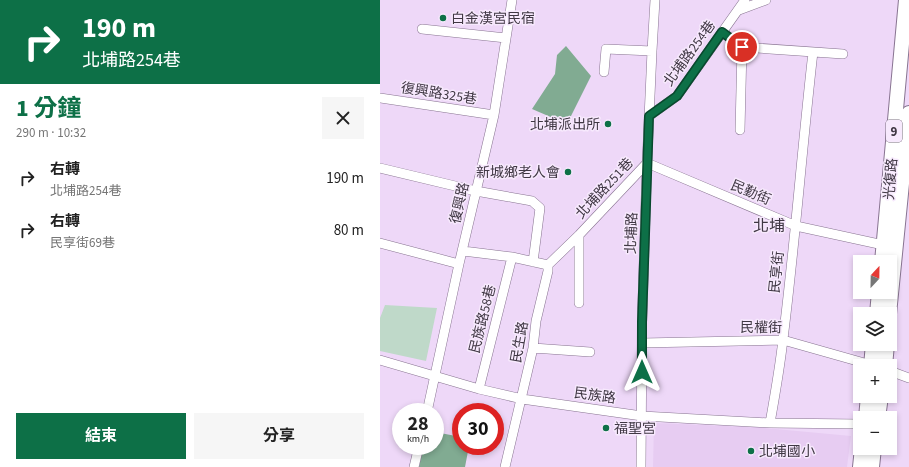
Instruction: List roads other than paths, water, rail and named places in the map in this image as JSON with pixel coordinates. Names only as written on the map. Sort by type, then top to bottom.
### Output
[{"type":"main road","name":"光復路","points":[[889,307],[890,246],[906,0]]},
{"type":"main road","name":"光復路","points":[[886,255],[890,246],[909,113]]},
{"type":"main road","points":[[860,467],[861,455]]},
{"type":"main road","points":[[872,467],[873,455]]},
{"type":"street","name":"復興路","points":[[429,403],[459,264],[494,115],[512,0]]},
{"type":"street","name":"北埔路","points":[[641,467],[642,343],[647,163],[655,0]]},
{"type":"street","name":"北埔路254巷","points":[[649,116],[677,96],[745,0]]},
{"type":"street","points":[[739,10],[766,0]]},
{"type":"street","points":[[422,29],[506,38]]},
{"type":"street","points":[[722,32],[742,47],[843,54]]},
{"type":"street","points":[[740,130],[742,47]]},
{"type":"street","points":[[604,72],[606,49],[652,51]]},
{"type":"street","name":"民享街","points":[[770,423],[783,340],[813,52]]},
{"type":"street","name":"復興路325巷","points":[[380,98],[494,115]]},
{"type":"street","name":"民勤街","points":[[647,163],[796,226],[890,246]]},
{"type":"street","name":"北埔路251巷","points":[[579,304],[579,235],[647,163]]},
{"type":"street","points":[[380,168],[476,191],[532,200],[540,208],[533,262]]},
{"type":"street","points":[[463,251],[512,257],[548,265],[579,235]]},
{"type":"street","points":[[380,243],[459,264]]},
{"type":"street","name":"民族路58巷","points":[[479,389],[512,257]]},
{"type":"street","name":"民生路","points":[[506,467],[533,348],[536,321],[548,271],[548,265]]},
{"type":"street","name":"民權街","points":[[642,343],[783,340],[853,360]]},
{"type":"street","points":[[533,348],[590,352]]},
{"type":"street","name":"民族路","points":[[380,360],[479,389],[522,399],[642,416],[770,423],[853,424]]},
{"type":"street","points":[[897,374],[909,378]]},
{"type":"street","points":[[414,467],[417,455]]},
{"type":"place","name":"白金漢宮民宿","points":[[443,18]]},
{"type":"place","name":"北埔派出所","points":[[608,124]]},
{"type":"place","name":"新城鄉老人會","points":[[568,172]]},
{"type":"place","name":"福聖宮","points":[[606,428]]},
{"type":"place","name":"北埔國小","points":[[751,451]]},
{"type":"district","name":"北埔","points":[[769,225]]}]
